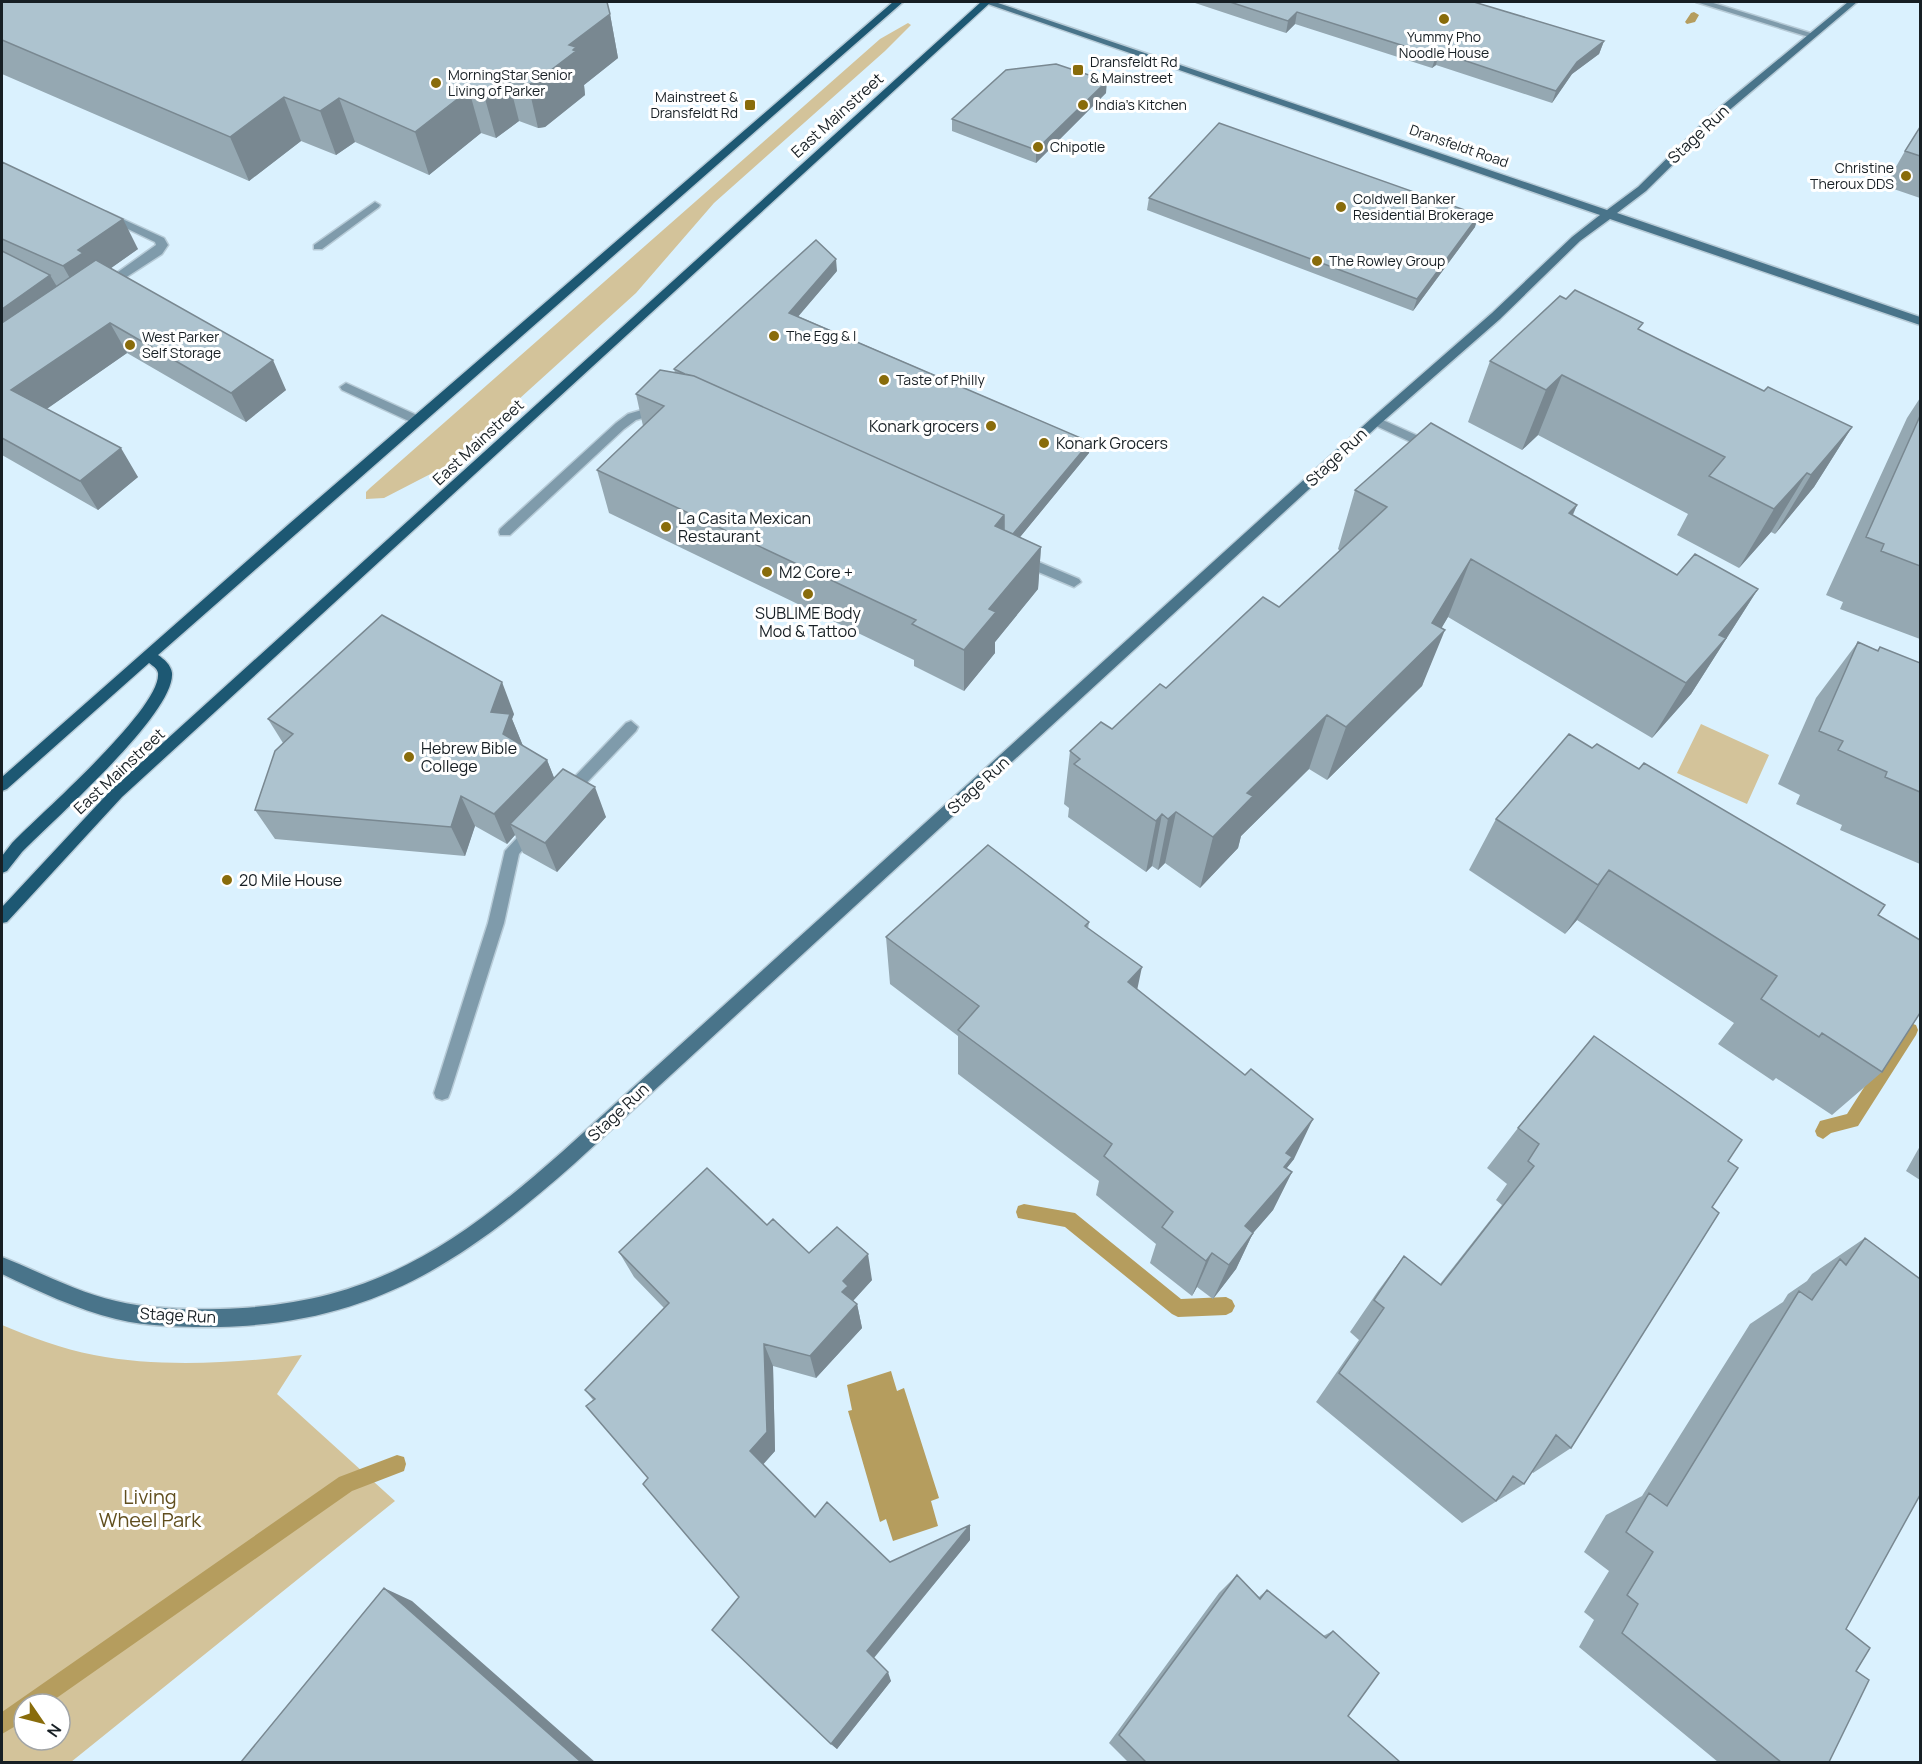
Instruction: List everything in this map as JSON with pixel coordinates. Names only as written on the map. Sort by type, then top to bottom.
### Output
[{"type":"main road","points":[[2,785],[148,655],[898,2]]},
{"type":"main road","name":"East Mainstreet","points":[[2,917],[58,853],[117,794],[987,2]]},
{"type":"main road","points":[[2,867],[118,746],[157,697],[164,683],[165,672],[162,665],[148,655]]},
{"type":"street","name":"Dransfeldt Road","points":[[987,2],[1920,321]]},
{"type":"street","points":[[1701,2],[1812,35]]},
{"type":"street","name":"Stage Run","points":[[2,1265],[83,1301],[117,1310],[153,1316],[219,1318],[291,1311],[357,1298],[386,1287],[453,1251],[501,1217],[551,1173],[1376,421],[1496,316],[1576,239],[1642,189],[1708,123],[1853,2]]},
{"type":"street","points":[[318,247],[375,205]]},
{"type":"street","points":[[97,210],[160,240],[162,245],[158,251],[100,291]]},
{"type":"street","points":[[346,387],[417,420]]},
{"type":"street","points":[[505,532],[620,426],[639,415],[674,408]]},
{"type":"street","points":[[1376,421],[1432,447]]},
{"type":"street","points":[[1015,557],[1074,582]]},
{"type":"street","points":[[560,801],[631,727]]},
{"type":"street","points":[[442,1093],[496,923],[513,851],[544,818]]},
{"type":"green space","points":[[908,23],[911,25],[885,51],[714,203],[636,293],[444,467],[384,498],[366,499],[366,492],[370,488],[880,39]]},
{"type":"green space","points":[[1701,724],[1769,755],[1747,804],[1677,773]]},
{"type":"green space","name":"Living Wheel Park","points":[[2,1325],[70,1349],[94,1355],[145,1362],[198,1363],[302,1355],[277,1394],[395,1501],[71,1762],[2,1762]]},
{"type":"shaded area","points":[[891,1371],[897,1391],[904,1388],[939,1498],[931,1501],[938,1526],[893,1541],[886,1519],[880,1522],[848,1411],[852,1410],[847,1385]]},
{"type":"building","points":[[2,2],[607,2],[610,14],[569,45],[576,47],[573,50],[576,51],[534,83],[528,84],[508,77],[484,95],[469,90],[415,132],[339,98],[320,111],[284,97],[230,137],[2,40]]},
{"type":"building","points":[[1230,2],[1474,2],[1604,41],[1577,62],[1556,91],[1439,52],[1436,56],[1297,12],[1288,21]]},
{"type":"building","points":[[1056,64],[1107,81],[1036,150],[952,119],[1006,70]]},
{"type":"building","points":[[1219,123],[1479,215],[1417,299],[1149,198]]},
{"type":"building","points":[[1920,127],[1920,156],[1905,151]]},
{"type":"building","points":[[2,162],[123,219],[78,250],[83,253],[63,266],[2,239]]},
{"type":"building","points":[[816,240],[836,259],[789,313],[1090,442],[1013,534],[1004,530],[1004,515],[674,369]]},
{"type":"building","points":[[2,251],[50,275],[2,309]]},
{"type":"building","points":[[96,260],[273,360],[231,393],[110,323],[11,390],[121,448],[80,481],[2,438],[2,323]]},
{"type":"building","points":[[1575,290],[1643,323],[1638,329],[1682,351],[1764,391],[1768,387],[1852,427],[1811,475],[1807,473],[1774,509],[1709,476],[1725,457],[1562,375],[1546,390],[1490,361],[1560,296],[1566,299]]},
{"type":"building","points":[[660,370],[694,376],[1004,515],[995,526],[1041,547],[989,609],[996,612],[964,650],[912,624],[916,620],[597,470],[664,406],[636,394]]},
{"type":"building","points":[[1920,416],[1920,566],[1881,551],[1884,544],[1866,537]]},
{"type":"building","points":[[1431,423],[1577,505],[1569,513],[1677,575],[1695,554],[1758,589],[1719,635],[1726,638],[1686,683],[1471,559],[1432,623],[1445,630],[1346,727],[1327,715],[1247,793],[1253,796],[1213,837],[1176,812],[1168,819],[1162,814],[1156,821],[1074,764],[1080,759],[1070,751],[1101,722],[1112,729],[1160,684],[1166,688],[1263,597],[1279,607],[1387,507],[1355,490]]},
{"type":"building","name":"Hebrew Bible College","points":[[382,615],[502,682],[491,712],[510,714],[503,734],[547,760],[494,814],[461,796],[451,827],[255,810],[275,751],[293,734],[268,719]]},
{"type":"building","points":[[1858,642],[1878,651],[1880,647],[1920,663],[1920,792],[1885,777],[1887,772],[1838,750],[1843,741],[1819,731]]},
{"type":"building","points":[[1569,734],[1592,748],[1597,744],[1639,769],[1644,763],[1885,905],[1878,915],[1920,940],[1920,1013],[1882,1072],[1822,1033],[1819,1037],[1761,999],[1777,976],[1609,870],[1598,885],[1496,819]]},
{"type":"building","points":[[563,769],[595,787],[545,843],[510,824]]},
{"type":"building","points":[[988,845],[1089,922],[1085,926],[1142,967],[1128,982],[1245,1075],[1251,1069],[1313,1119],[1286,1153],[1292,1157],[1284,1167],[1292,1172],[1245,1226],[1253,1233],[1229,1265],[1212,1253],[1206,1261],[1162,1227],[1173,1212],[1104,1156],[1112,1144],[958,1030],[979,1006],[886,937]]},
{"type":"building","points":[[1594,1036],[1742,1140],[1728,1161],[1738,1168],[1712,1207],[1719,1213],[1571,1448],[1556,1435],[1524,1484],[1513,1476],[1496,1501],[1339,1373],[1384,1308],[1374,1300],[1404,1256],[1441,1285],[1534,1166],[1528,1161],[1539,1144],[1518,1128]]},
{"type":"building","points":[[707,1168],[767,1225],[773,1219],[809,1253],[837,1227],[868,1254],[843,1281],[848,1286],[842,1292],[857,1304],[810,1356],[764,1344],[767,1432],[750,1451],[815,1517],[827,1502],[890,1562],[970,1525],[867,1651],[888,1672],[831,1744],[712,1630],[739,1597],[643,1484],[648,1478],[586,1406],[595,1399],[585,1390],[669,1303],[619,1252]]},
{"type":"building","points":[[1865,1238],[1920,1279],[1920,1495],[1846,1629],[1870,1648],[1856,1671],[1869,1680],[1829,1762],[1781,1762],[1622,1633],[1638,1604],[1627,1595],[1653,1552],[1626,1532],[1649,1493],[1667,1506],[1799,1291],[1812,1300],[1840,1259],[1846,1265]]},
{"type":"building","points":[[1237,1575],[1260,1599],[1267,1590],[1326,1638],[1333,1631],[1379,1673],[1348,1716],[1400,1762],[1145,1762],[1119,1735]]},
{"type":"building","points":[[384,1588],[581,1762],[241,1762]]},
{"type":"waterway","points":[[1690,22],[1694,15]]},
{"type":"waterway","points":[[1823,1131],[1826,1126],[1852,1121],[1910,1030]]},
{"type":"waterway","points":[[1024,1212],[1069,1219],[1178,1308],[1226,1306]]},
{"type":"waterway","points":[[48,1692],[346,1484],[397,1464]]},
{"type":"waterway","points":[[2,1724],[12,1717]]},
{"type":"place","name":"Yummy Pho Noodle House","points":[[1444,19]]},
{"type":"place","name":"Dransfeldt Rd & Mainstreet","points":[[1078,70]]},
{"type":"place","name":"MorningStar Senior Living of Parker","points":[[436,83]]},
{"type":"place","name":"Mainstreet & Dransfeldt Rd","points":[[750,105]]},
{"type":"place","name":"India's Kitchen","points":[[1083,105]]},
{"type":"place","name":"Chipotle","points":[[1038,147]]},
{"type":"place","name":"Christine Theroux DDS","points":[[1906,176]]},
{"type":"place","name":"Coldwell Banker Residential Brokerage","points":[[1341,207]]},
{"type":"place","name":"The Rowley Group","points":[[1317,261]]},
{"type":"place","name":"The Egg & I","points":[[774,336]]},
{"type":"place","name":"West Parker Self Storage","points":[[130,345]]},
{"type":"place","name":"Taste of Philly","points":[[884,380]]},
{"type":"place","name":"Konark grocers","points":[[991,426]]},
{"type":"place","name":"Konark Grocers","points":[[1044,443]]},
{"type":"place","name":"La Casita Mexican Restaurant","points":[[666,527]]},
{"type":"place","name":"M2 Core +","points":[[767,572]]},
{"type":"place","name":"SUBLIME Body Mod & Tattoo","points":[[808,594]]},
{"type":"place","name":"Hebrew Bible College","points":[[409,757]]},
{"type":"place","name":"20 Mile House","points":[[227,880]]}]
